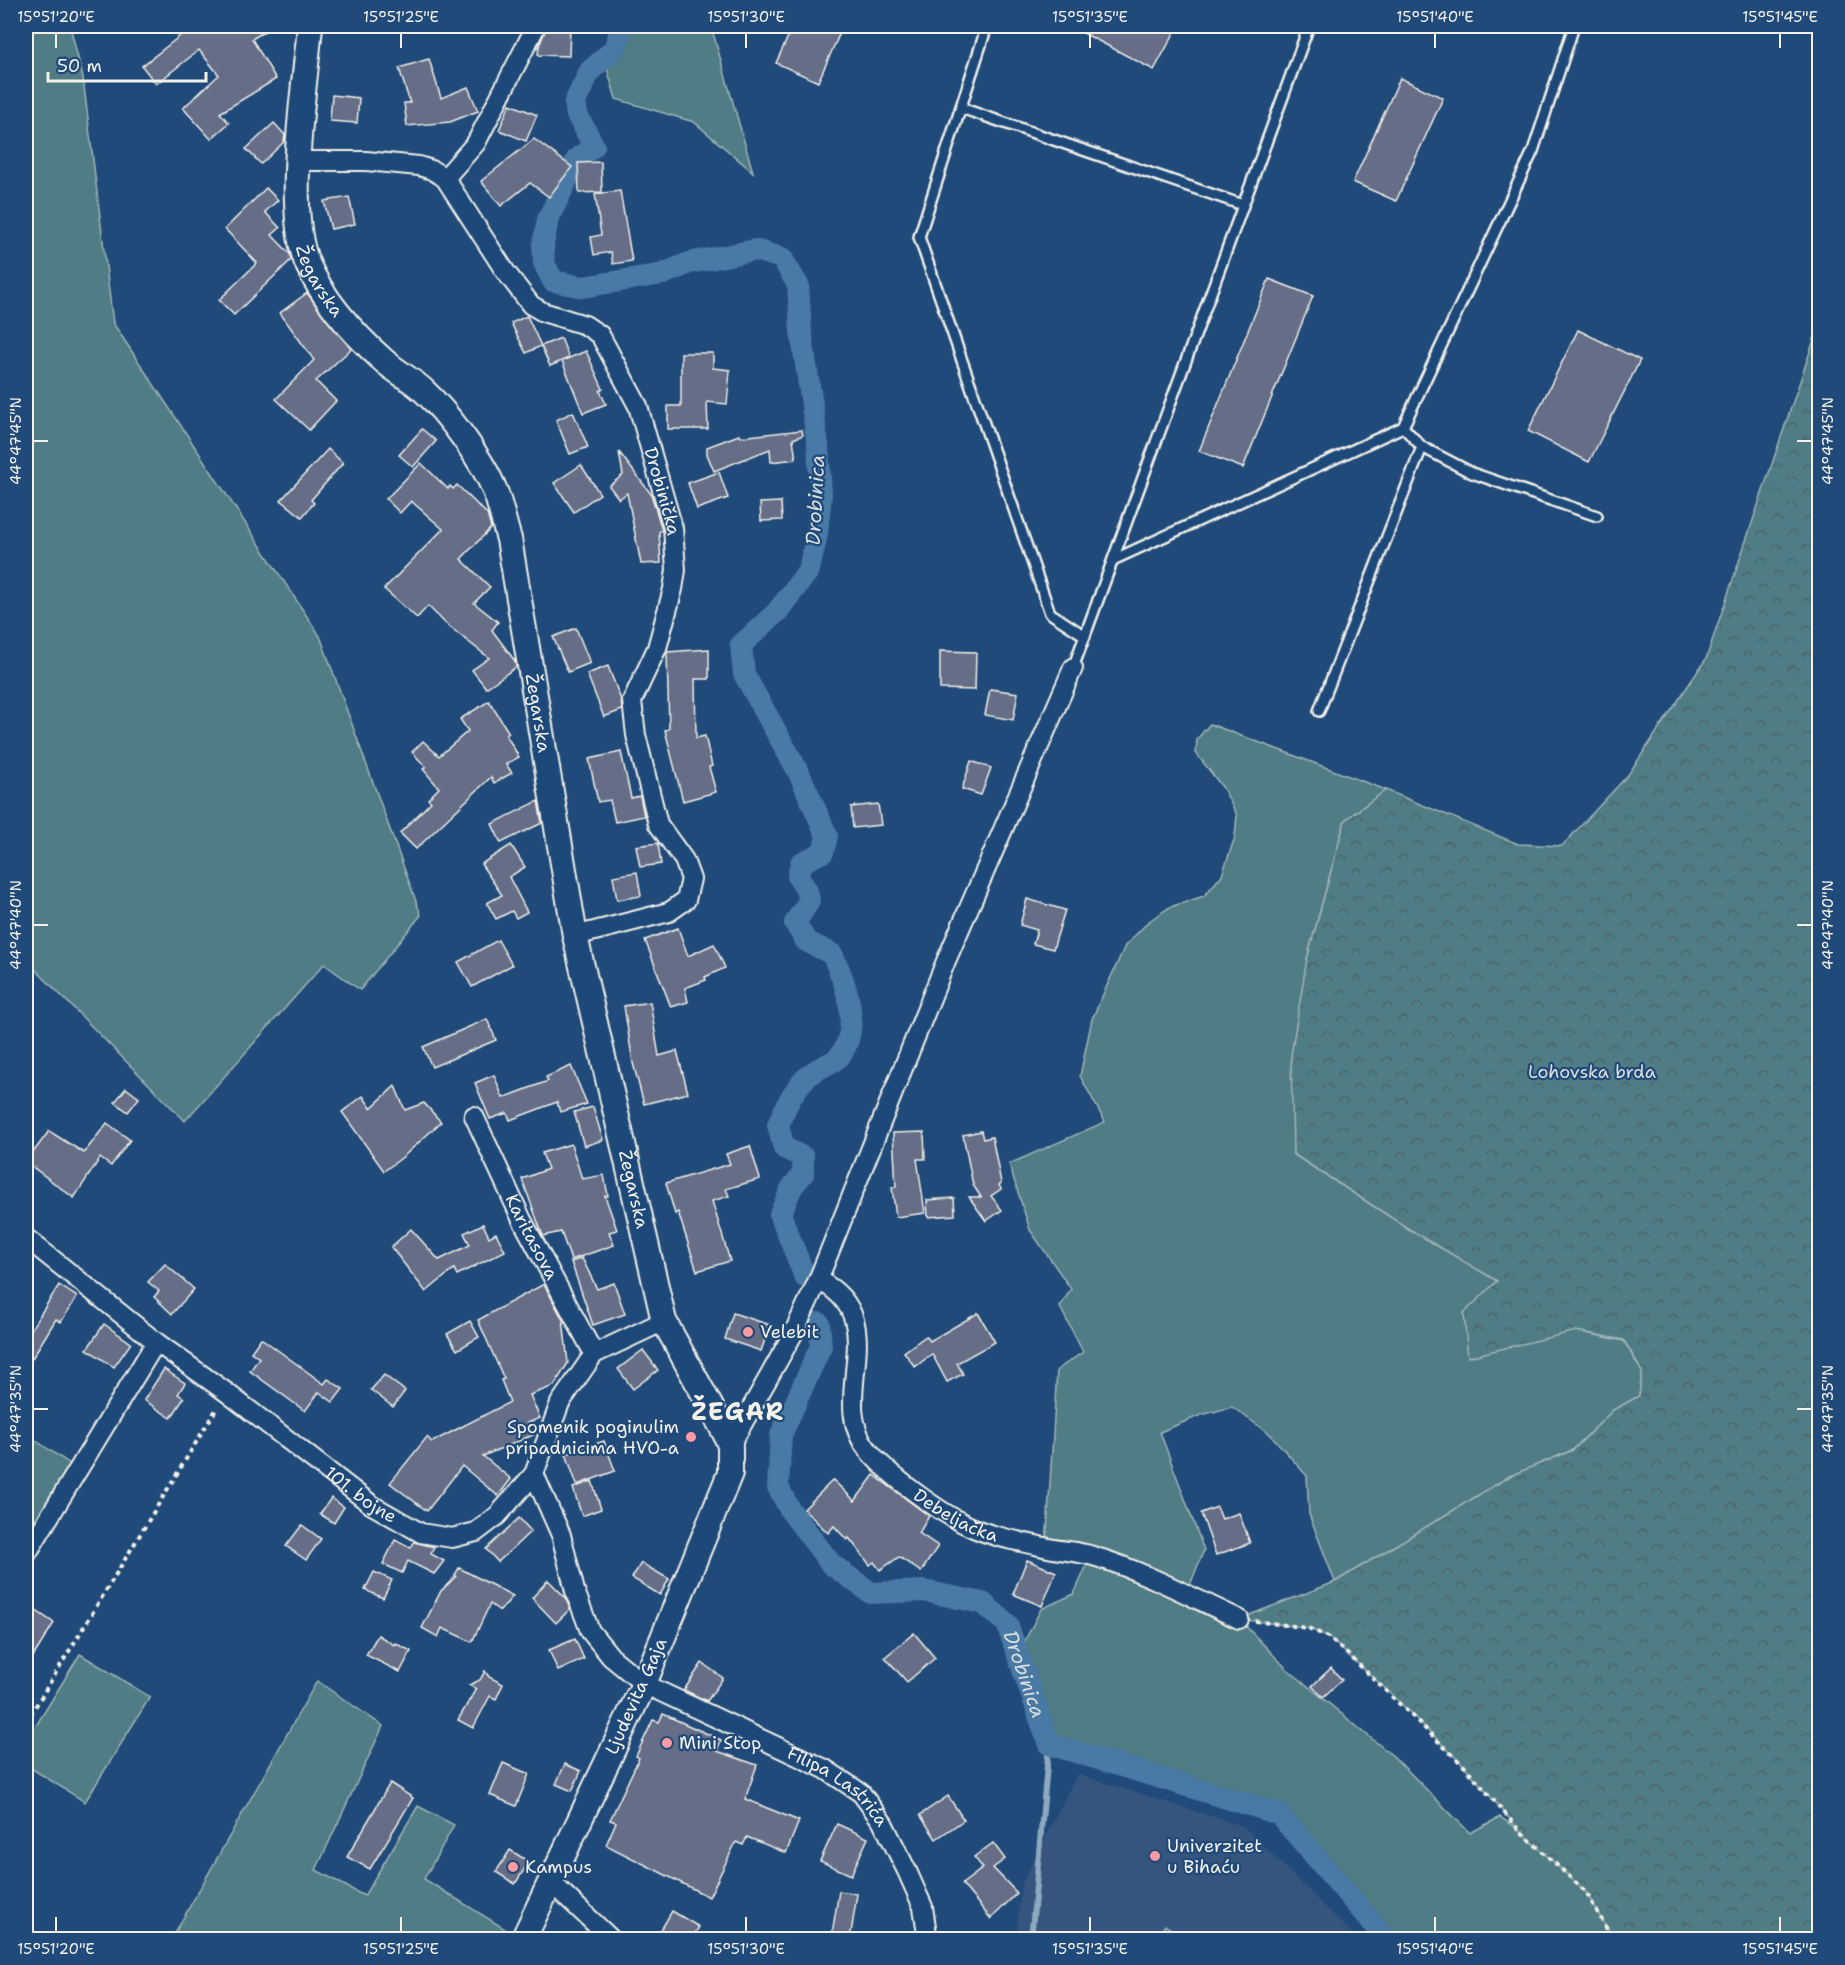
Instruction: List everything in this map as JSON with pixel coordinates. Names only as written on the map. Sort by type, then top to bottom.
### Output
[{"type":"street","name":"Žegarska","points":[[310,26],[298,161],[298,215],[301,242],[308,265],[349,327],[385,362],[424,392],[470,446],[495,490],[509,539],[576,936],[664,1321],[730,1446]]},
{"type":"street","points":[[298,161],[366,161],[419,166],[445,178],[476,143],[536,26]]},
{"type":"street","name":"Drobinička","points":[[445,178],[505,271],[531,305],[543,312],[585,325],[600,335],[638,406],[673,528],[676,570],[673,589],[657,648],[632,701],[636,735],[658,825],[684,860],[691,879],[686,900],[669,912],[576,936]]},
{"type":"street","points":[[730,1446],[794,1334],[818,1280],[946,961],[1074,668]]},
{"type":"street","name":"Karitasova","points":[[474,1116],[522,1220],[594,1354]]},
{"type":"street","name":"101. bojne","points":[[26,1238],[156,1342],[226,1392],[372,1505],[421,1533],[452,1538],[476,1532],[496,1516],[534,1474],[560,1403],[594,1354]]},
{"type":"street","name":"Debeljačka","points":[[818,1280],[836,1289],[850,1306],[854,1320],[856,1358],[853,1422],[858,1437],[869,1452],[903,1481],[944,1512],[970,1527],[1046,1548],[1092,1555],[1134,1571],[1239,1619]]},
{"type":"street","points":[[594,1354],[664,1321]]},
{"type":"street","points":[[26,1554],[156,1342]]},
{"type":"street","name":"Ljudevita Gaja","points":[[523,1940],[644,1684],[730,1473],[730,1446]]},
{"type":"street","name":"Filipa Lastrića","points":[[534,1474],[561,1535],[575,1591],[590,1631],[611,1657],[644,1684],[825,1769],[861,1793],[883,1823],[907,1871],[922,1907],[928,1940]]},
{"type":"street","points":[[551,1882],[612,1940]]},
{"type":"lane","points":[[987,26],[919,237],[1050,613],[1085,636]]},
{"type":"lane","points":[[1074,668],[1309,26]]},
{"type":"lane","points":[[1113,560],[1403,427],[1533,151],[1574,26]]},
{"type":"lane","points":[[961,108],[1243,205]]},
{"type":"lane","points":[[1403,427],[1422,447],[1472,473],[1597,516]]},
{"type":"lane","points":[[1319,711],[1422,447]]},
{"type":"path","points":[[26,1722],[226,1392]]},
{"type":"path","points":[[1239,1619],[1308,1628],[1328,1637],[1388,1691],[1467,1769],[1519,1830],[1586,1892],[1613,1940]]},
{"type":"shaded area","name":"Univerzitet u Bihaću","points":[[1077,1774],[1243,1826],[1358,1939],[1016,1940],[1021,1885]]},
{"type":"green space","points":[[26,26],[70,26],[83,78],[113,323],[320,636],[421,915],[360,990],[324,964],[185,1121],[26,960]]},
{"type":"green space","points":[[610,26],[711,26],[753,172],[694,122],[616,99],[606,65]]},
{"type":"green space","name":"Lohovska brda","points":[[1819,325],[1819,1939],[1613,1939],[1586,1892],[1519,1830],[1467,1769],[1388,1691],[1328,1637],[1308,1628],[1239,1619],[1335,1582],[1510,1476],[1573,1450],[1613,1410],[1639,1396],[1642,1372],[1624,1340],[1576,1331],[1468,1357],[1464,1313],[1497,1281],[1409,1229],[1293,1154],[1291,1055],[1307,959],[1345,820],[1386,790],[1518,844],[1562,846],[1628,775],[1706,659]]},
{"type":"green space","points":[[1210,724],[1386,790],[1345,820],[1307,959],[1293,1154],[1409,1229],[1498,1281],[1464,1313],[1537,1339],[1576,1331],[1624,1341],[1642,1372],[1639,1396],[1613,1410],[1573,1450],[1510,1476],[1335,1582],[1309,1514],[1307,1476],[1270,1434],[1232,1407],[1201,1415],[1160,1432],[1204,1550],[1186,1595],[1239,1619],[1286,1668],[1394,1757],[1470,1833],[1500,1817],[1519,1830],[1586,1892],[1613,1939],[1387,1939],[1279,1814],[1049,1744],[1018,1654],[1041,1609],[1074,1594],[1091,1556],[1046,1548],[1057,1370],[1083,1352],[1060,1307],[1071,1289],[1030,1230],[1009,1164],[1105,1122],[1080,1076],[1092,1019],[1125,946],[1149,921],[1170,907],[1204,896],[1222,875],[1235,837],[1237,815],[1223,788],[1196,753],[1197,739]]},
{"type":"green space","points":[[26,1434],[79,1470],[26,1555]]},
{"type":"green space","points":[[80,1654],[150,1697],[85,1802],[26,1765],[26,1742]]},
{"type":"green space","points":[[317,1681],[383,1726],[316,1870],[364,1896],[418,1806],[454,1825],[424,1879],[523,1940],[171,1940]]},
{"type":"green space","points":[[1165,1925],[1185,1939],[1156,1939]]},
{"type":"building","points":[[180,26],[273,26],[252,39],[276,79],[220,113],[229,123],[211,139],[183,108],[219,75],[199,50],[156,84],[142,66],[185,32]]},
{"type":"building","points":[[547,26],[570,26],[569,56],[538,55]]},
{"type":"building","points":[[793,26],[843,26],[818,82],[776,63]]},
{"type":"building","points":[[1070,26],[1178,26],[1154,70]]},
{"type":"building","points":[[429,59],[441,98],[468,87],[478,111],[450,122],[407,126],[404,103],[410,103],[399,68]]},
{"type":"building","points":[[1400,78],[1443,98],[1396,201],[1353,182]]},
{"type":"building","points":[[332,95],[359,98],[357,123],[330,121]]},
{"type":"building","points":[[510,104],[537,115],[526,141],[499,130]]},
{"type":"building","points":[[274,123],[285,135],[284,142],[261,164],[246,149]]},
{"type":"building","points":[[534,139],[572,167],[549,197],[530,183],[501,206],[481,181]]},
{"type":"building","points":[[601,162],[602,192],[579,193],[578,163]]},
{"type":"building","points":[[266,188],[278,200],[265,212],[280,228],[272,235],[290,254],[291,260],[234,315],[219,300],[257,263],[225,229]]},
{"type":"building","points":[[620,191],[632,261],[613,264],[611,252],[594,255],[591,237],[601,235],[595,194]]},
{"type":"building","points":[[349,197],[355,224],[331,229],[324,201]]},
{"type":"building","points":[[1269,279],[1313,296],[1243,468],[1199,451]]},
{"type":"building","points":[[307,293],[351,349],[316,381],[336,401],[309,430],[276,399],[314,360],[280,313]]},
{"type":"building","points":[[527,316],[541,346],[526,353],[511,323]]},
{"type":"building","points":[[1578,330],[1640,360],[1589,462],[1528,431]]},
{"type":"building","points":[[561,338],[569,358],[550,366],[541,346]]},
{"type":"building","points":[[586,351],[603,389],[600,391],[606,404],[583,413],[562,361]]},
{"type":"building","points":[[681,353],[713,353],[713,368],[730,370],[727,404],[707,402],[708,429],[668,429],[668,406],[681,406]]},
{"type":"building","points":[[573,412],[588,447],[570,454],[556,420]]},
{"type":"building","points":[[422,429],[436,441],[413,467],[399,455]]},
{"type":"building","points":[[802,430],[803,435],[793,439],[796,459],[771,462],[770,449],[714,471],[707,454],[707,447],[739,435],[740,437]]},
{"type":"building","points":[[328,449],[343,463],[311,500],[314,503],[302,517],[281,500]]},
{"type":"building","points":[[619,452],[651,494],[662,530],[659,532],[661,563],[641,564],[627,493],[619,499],[609,486],[623,475]]},
{"type":"building","points":[[421,463],[448,489],[450,486],[453,489],[457,485],[487,514],[491,528],[461,559],[490,587],[474,603],[498,622],[492,630],[515,661],[516,667],[486,688],[472,670],[489,658],[446,624],[428,606],[417,618],[384,589],[443,529],[411,501],[400,513],[386,499]]},
{"type":"building","points":[[581,465],[600,494],[574,512],[554,483]]},
{"type":"building","points":[[719,472],[728,498],[697,509],[688,483]]},
{"type":"building","points":[[781,502],[782,520],[761,521],[760,503]]},
{"type":"building","points":[[576,628],[590,663],[568,672],[553,637]]},
{"type":"building","points":[[709,649],[709,679],[695,679],[696,738],[705,736],[712,766],[709,767],[716,792],[683,801],[665,730],[669,729],[667,652]]},
{"type":"building","points":[[940,651],[976,652],[975,690],[940,689]]},
{"type":"building","points":[[608,666],[621,700],[622,710],[604,717],[587,674]]},
{"type":"building","points":[[990,689],[1018,693],[1013,720],[985,715]]},
{"type":"building","points":[[489,701],[509,733],[506,735],[519,757],[506,764],[512,773],[494,783],[491,777],[416,849],[400,833],[431,802],[428,799],[439,788],[423,769],[426,767],[412,752],[423,741],[439,756],[468,731],[460,719]]},
{"type":"building","points":[[621,752],[631,798],[640,796],[644,816],[615,822],[610,800],[598,802],[589,759]]},
{"type":"building","points":[[971,761],[991,768],[981,795],[962,789]]},
{"type":"building","points":[[538,801],[542,823],[501,843],[492,824]]},
{"type":"building","points":[[878,804],[881,825],[853,828],[851,807]]},
{"type":"building","points":[[658,843],[661,864],[640,867],[636,846]]},
{"type":"building","points":[[511,845],[525,867],[509,877],[527,912],[516,918],[512,911],[496,919],[487,903],[502,895],[481,864]]},
{"type":"building","points":[[637,872],[641,896],[617,900],[613,876]]},
{"type":"building","points":[[1027,899],[1065,910],[1053,949],[1033,944],[1037,930],[1020,925]]},
{"type":"building","points":[[678,928],[688,956],[714,944],[725,968],[705,977],[706,980],[685,988],[688,1002],[671,1007],[645,940]]},
{"type":"building","points":[[498,940],[512,965],[472,987],[458,962]]},
{"type":"building","points":[[650,1002],[659,1056],[677,1051],[688,1093],[644,1104],[633,1063],[624,1006]]},
{"type":"building","points":[[487,1019],[496,1040],[432,1067],[423,1047]]},
{"type":"building","points":[[571,1066],[587,1104],[560,1112],[557,1102],[510,1120],[507,1113],[490,1119],[475,1083],[494,1075],[503,1098],[548,1081],[546,1077]]},
{"type":"building","points":[[395,1086],[405,1110],[424,1103],[441,1122],[384,1171],[342,1112],[363,1096],[371,1108]]},
{"type":"building","points":[[126,1088],[139,1098],[128,1112],[115,1102]]},
{"type":"building","points":[[593,1107],[603,1140],[584,1146],[574,1112]]},
{"type":"building","points":[[107,1123],[130,1140],[111,1166],[100,1158],[74,1198],[26,1162],[49,1131],[84,1153]]},
{"type":"building","points":[[981,1131],[983,1139],[992,1137],[1001,1183],[999,1185],[1001,1189],[991,1196],[1002,1210],[986,1221],[969,1197],[981,1197],[973,1185],[963,1135]]},
{"type":"building","points":[[924,1132],[925,1159],[917,1159],[925,1213],[896,1217],[892,1187],[896,1187],[893,1133]]},
{"type":"building","points":[[571,1144],[582,1179],[604,1175],[608,1196],[605,1196],[617,1230],[609,1232],[614,1245],[571,1260],[561,1232],[543,1236],[522,1179],[548,1169],[542,1153]]},
{"type":"building","points":[[750,1146],[760,1179],[726,1189],[729,1196],[712,1201],[730,1261],[697,1271],[678,1212],[675,1214],[666,1183],[730,1164],[726,1154]]},
{"type":"building","points":[[954,1198],[955,1215],[928,1217],[927,1200]]},
{"type":"building","points":[[483,1224],[489,1237],[496,1233],[505,1251],[457,1275],[454,1269],[426,1292],[391,1247],[411,1229],[439,1260],[470,1245],[464,1233]]},
{"type":"building","points":[[582,1258],[597,1289],[614,1283],[625,1314],[593,1325],[571,1262]]},
{"type":"building","points":[[165,1264],[194,1289],[172,1314],[154,1297],[159,1291],[148,1282]]},
{"type":"building","points":[[544,1284],[563,1320],[568,1363],[554,1386],[530,1395],[540,1418],[528,1423],[533,1435],[483,1456],[511,1479],[498,1496],[462,1466],[427,1511],[390,1483],[427,1437],[432,1442],[510,1402],[501,1380],[504,1379],[478,1320]]},
{"type":"building","points":[[59,1285],[77,1297],[61,1322],[56,1319],[26,1368],[26,1337]]},
{"type":"building","points":[[733,1313],[770,1325],[761,1351],[725,1339]]},
{"type":"building","points":[[978,1313],[995,1342],[957,1363],[963,1374],[947,1382],[932,1354],[915,1367],[904,1352],[926,1336],[930,1341]]},
{"type":"building","points":[[470,1321],[479,1337],[457,1350],[447,1334]]},
{"type":"building","points":[[104,1324],[131,1343],[114,1367],[87,1349]]},
{"type":"building","points":[[261,1338],[324,1384],[328,1379],[343,1389],[333,1402],[319,1392],[305,1411],[250,1371],[259,1358],[251,1352]]},
{"type":"building","points":[[643,1350],[658,1370],[633,1389],[618,1369]]},
{"type":"building","points":[[164,1369],[185,1383],[178,1394],[184,1398],[171,1418],[144,1400]]},
{"type":"building","points":[[384,1375],[405,1391],[393,1407],[371,1390]]},
{"type":"building","points":[[604,1441],[615,1471],[577,1485],[566,1454]]},
{"type":"building","points":[[874,1475],[929,1516],[919,1533],[938,1546],[921,1572],[899,1557],[880,1570],[874,1562],[870,1565],[849,1538],[847,1540],[834,1526],[828,1533],[804,1509],[833,1480],[855,1501]]},
{"type":"building","points":[[592,1481],[601,1509],[582,1516],[573,1488]]},
{"type":"building","points":[[331,1498],[344,1507],[334,1523],[320,1514]]},
{"type":"building","points":[[1217,1507],[1222,1519],[1239,1513],[1250,1543],[1216,1555],[1201,1513]]},
{"type":"building","points":[[519,1518],[531,1531],[498,1562],[486,1549]]},
{"type":"building","points":[[302,1525],[321,1539],[306,1560],[286,1546]]},
{"type":"building","points":[[395,1540],[411,1548],[414,1542],[434,1547],[431,1554],[444,1561],[434,1574],[408,1561],[402,1573],[383,1564]]},
{"type":"building","points":[[1027,1560],[1056,1572],[1042,1606],[1013,1594]]},
{"type":"building","points":[[641,1563],[669,1579],[660,1595],[632,1578]]},
{"type":"building","points":[[459,1568],[513,1596],[500,1611],[490,1604],[472,1642],[442,1628],[438,1637],[422,1628],[441,1591],[456,1576]]},
{"type":"building","points":[[374,1572],[392,1580],[383,1598],[365,1590]]},
{"type":"building","points":[[548,1580],[565,1597],[570,1609],[556,1623],[532,1598]]},
{"type":"building","points":[[26,1604],[54,1623],[26,1668]]},
{"type":"building","points":[[914,1633],[935,1658],[907,1682],[885,1657]]},
{"type":"building","points":[[378,1635],[394,1645],[395,1643],[411,1651],[400,1672],[366,1655]]},
{"type":"building","points":[[575,1639],[584,1659],[558,1671],[549,1650]]},
{"type":"building","points":[[702,1663],[723,1678],[707,1701],[684,1690]]},
{"type":"building","points":[[1331,1668],[1342,1680],[1323,1697],[1312,1686]]},
{"type":"building","points":[[485,1671],[489,1677],[503,1684],[496,1699],[490,1696],[473,1728],[458,1720],[476,1689],[469,1685],[480,1680]]},
{"type":"building","points":[[663,1714],[721,1740],[717,1751],[757,1765],[745,1799],[799,1821],[786,1853],[747,1837],[743,1845],[736,1842],[709,1897],[606,1845],[616,1822],[610,1820],[639,1758],[636,1756],[653,1720],[659,1722]]},
{"type":"building","points":[[503,1763],[529,1774],[516,1806],[490,1795]]},
{"type":"building","points":[[565,1764],[581,1771],[572,1791],[556,1784]]},
{"type":"building","points":[[390,1783],[413,1798],[370,1869],[347,1857]]},
{"type":"building","points":[[948,1796],[964,1820],[936,1839],[920,1815]]},
{"type":"building","points":[[837,1824],[868,1838],[851,1875],[820,1861]]},
{"type":"building","points":[[993,1843],[1005,1859],[993,1868],[1017,1893],[991,1919],[962,1884],[983,1868],[974,1857]]},
{"type":"building","name":"Kampus","points":[[510,1850],[529,1862],[515,1884],[496,1872]]},
{"type":"building","points":[[839,1891],[857,1894],[850,1940],[831,1940]]},
{"type":"building","points":[[672,1911],[699,1927],[691,1940],[655,1940]]},
{"type":"waterway","name":"Drobinica","points":[[623,26],[614,49],[590,71],[575,102],[577,115],[594,146],[577,159],[548,219],[543,245],[544,263],[553,281],[583,287],[663,274],[689,263],[755,250],[782,258],[798,285],[801,331],[818,445],[821,494],[817,534],[809,570],[777,612],[741,645],[744,674],[799,773],[827,836],[823,852],[801,863],[798,877],[807,891],[809,901],[795,923],[806,941],[832,954],[842,978],[851,1019],[850,1033],[839,1057],[815,1071],[802,1082],[788,1102],[778,1125],[784,1148],[803,1157],[803,1174],[792,1187],[780,1214],[805,1277]]},
{"type":"waterway","name":"Drobinica","points":[[819,1323],[821,1346],[781,1435],[778,1487],[790,1510],[831,1564],[871,1593],[924,1591],[983,1603],[1007,1624],[1049,1744],[1279,1814],[1387,1940]]},
{"type":"waterway","points":[[1031,1940],[1049,1744]]},
{"type":"place","name":"Velebit","points":[[748,1332]]},
{"type":"place","name":"Spomenik poginulim pripadnicima HVO-a","points":[[691,1437]]},
{"type":"place","name":"Mini Stop","points":[[667,1743]]},
{"type":"place","name":"Univerzitet u Bihaću","points":[[1155,1856]]},
{"type":"place","name":"Kampus","points":[[513,1867]]},
{"type":"district","name":"ŽEGAR","points":[[738,1412]]}]
